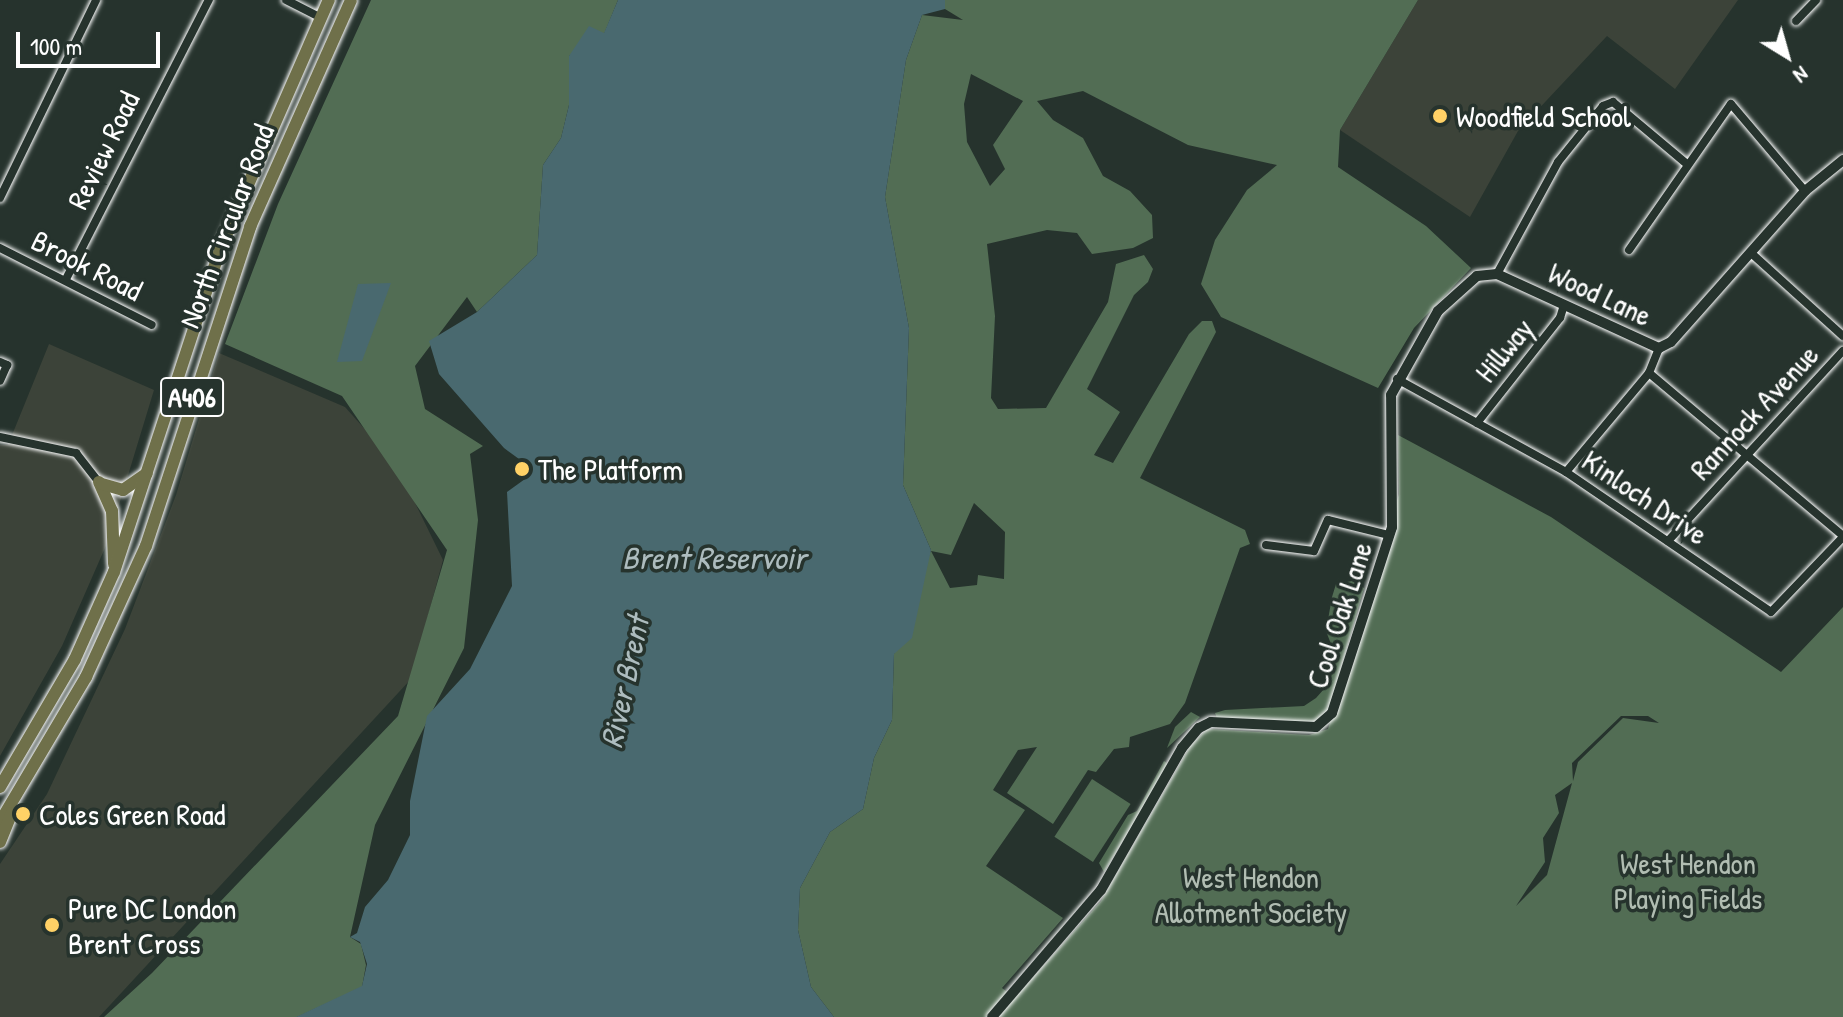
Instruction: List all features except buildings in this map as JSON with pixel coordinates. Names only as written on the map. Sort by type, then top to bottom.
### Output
[{"type":"highway","name":"North Circular Road","points":[[0,787],[75,659],[114,572],[220,249],[329,0]]},
{"type":"highway","name":"North Circular Road","points":[[0,822],[23,788],[86,677],[146,546],[250,227],[351,0]]},
{"type":"highway","points":[[99,482],[123,490],[150,469]]},
{"type":"highway","points":[[99,482],[112,511],[114,572]]},
{"type":"highway","name":"A406","points":[[0,778],[23,750]]},
{"type":"highway","name":"A406","points":[[0,842],[23,788]]},
{"type":"street","points":[[0,198],[96,0]]},
{"type":"street","name":"Review Road","points":[[66,279],[209,0]]},
{"type":"street","points":[[286,0],[321,18]]},
{"type":"street","points":[[1796,21],[1816,0]]},
{"type":"street","points":[[1497,274],[1558,162],[1603,106],[1613,102],[1687,164]]},
{"type":"street","points":[[1629,250],[1731,104],[1740,108],[1805,191]]},
{"type":"street","name":"Wood Lane","points":[[1497,274],[1659,348],[1671,342],[1805,191],[1843,160]]},
{"type":"street","name":"Brook Road","points":[[0,248],[152,325]]},
{"type":"street","points":[[1751,253],[1843,336]]},
{"type":"street","name":"Cool Oak Lane","points":[[992,1017],[1101,890],[1182,748],[1199,728],[1211,722],[1307,728],[1328,721],[1389,535],[1391,395],[1397,379],[1423,329],[1470,281],[1497,274]]},
{"type":"street","name":"Hillway","points":[[1477,423],[1560,318],[1564,305]]},
{"type":"street","points":[[1566,472],[1649,373],[1659,348]]},
{"type":"street","name":"Rannock Avenue","points":[[1668,541],[1843,351]]},
{"type":"street","points":[[0,362],[7,365],[0,381]]},
{"type":"street","points":[[1649,373],[1843,536]]},
{"type":"street","name":"Kinloch Drive","points":[[1397,379],[1566,472],[1771,612],[1843,536]]},
{"type":"street","points":[[0,437],[34,440],[76,453],[99,482]]},
{"type":"street","points":[[1266,545],[1314,551],[1328,520],[1389,535]]},
{"type":"shaded area","name":"Woodfield School","points":[[1418,0],[1738,0],[1675,89],[1607,36],[1518,131],[1470,217],[1340,130]]},
{"type":"shaded area","points":[[49,344],[154,390],[108,541],[62,646],[0,756],[0,445],[8,445]]},
{"type":"shaded area","points":[[219,353],[345,407],[396,464],[443,560],[411,679],[99,1017],[0,1017],[0,864],[47,794],[125,629],[176,495]]},
{"type":"green space","points":[[371,0],[618,0],[604,34],[569,56],[569,105],[561,138],[543,165],[537,255],[477,312],[467,297],[415,366],[425,409],[483,446],[470,454],[478,520],[464,648],[375,825],[350,937],[361,944],[366,965],[362,987],[297,1017],[104,1017],[152,973],[398,716],[447,550],[342,396],[225,344],[278,204]]},
{"type":"green space","points":[[945,0],[1418,0],[1340,130],[1338,167],[1426,226],[1471,268],[1414,328],[1378,388],[1221,317],[1201,284],[1215,240],[1247,190],[1277,165],[1188,145],[1083,91],[1037,101],[1053,120],[1083,138],[1103,176],[1130,191],[1152,215],[1153,238],[1133,248],[1092,254],[1077,233],[1047,230],[987,244],[995,316],[991,398],[998,409],[1046,408],[1108,302],[1116,264],[1144,255],[1153,269],[1148,282],[1134,295],[1087,389],[1120,412],[1094,455],[1113,463],[1189,334],[1202,321],[1212,321],[1216,332],[1140,478],[1245,530],[1250,544],[1240,548],[1185,703],[1170,724],[1130,737],[1129,747],[1114,749],[1096,772],[1088,770],[1053,824],[1007,793],[1037,747],[1018,750],[993,790],[1025,810],[986,866],[1063,918],[1002,988],[1015,998],[1101,901],[1191,745],[1207,729],[1309,735],[1328,729],[1399,494],[1398,435],[1551,517],[1781,672],[1843,607],[1843,1017],[834,1017],[811,987],[798,930],[800,888],[830,832],[863,809],[874,758],[892,720],[894,654],[931,550],[903,485],[909,328],[885,197],[906,60],[922,15],[963,20],[945,9]],"holes":[[[971,74],[1023,101],[993,145],[1005,169],[990,186],[967,142],[964,104]],[[974,503],[1005,532],[1004,579],[978,575],[977,585],[950,588],[931,551],[951,555]],[[1621,716],[1648,716],[1659,723],[1623,718],[1578,762],[1573,781],[1572,763]],[[1572,783],[1547,875],[1516,906],[1545,862],[1543,838],[1559,813],[1555,795]]]},
{"type":"green space","points":[[1352,581],[1364,588],[1329,710],[1318,722],[1218,721],[1215,713],[1225,710],[1304,706],[1316,698],[1324,689],[1334,652],[1326,631],[1336,584]]},
{"type":"green space","points":[[1191,712],[1200,717],[1167,748],[1175,727]]},
{"type":"green space","points":[[1164,761],[1169,765],[1104,872],[1099,863],[1128,815],[1137,811]]},
{"type":"green space","points":[[1092,779],[1131,804],[1093,862],[1054,837]]},
{"type":"water","name":"Brent Reservoir","points":[[618,0],[945,0],[945,9],[922,15],[906,60],[885,197],[909,328],[903,485],[931,550],[912,638],[894,654],[892,720],[874,758],[863,809],[830,832],[800,888],[798,930],[811,987],[834,1017],[296,1017],[362,986],[367,964],[360,942],[350,937],[357,933],[365,907],[388,880],[410,835],[410,801],[427,716],[470,669],[512,586],[507,492],[525,479],[530,467],[504,448],[439,374],[429,341],[477,312],[537,255],[543,165],[561,138],[569,105],[569,56],[589,26],[604,33]]},
{"type":"water","points":[[391,283],[362,361],[337,362],[358,284]]},
{"type":"place","name":"Woodfield School","points":[[1440,116]]},
{"type":"place","name":"The Platform","points":[[522,469]]},
{"type":"place","name":"Coles Green Road","points":[[23,814]]},
{"type":"place","name":"Pure DC London Brent Cross","points":[[52,925]]},
{"type":"water label","name":"River Brent","points":[[625,682]]},
{"type":"park label","name":"West Hendon Playing Fields","points":[[1688,880]]},
{"type":"park label","name":"West Hendon Allotment Society","points":[[1251,894]]}]
